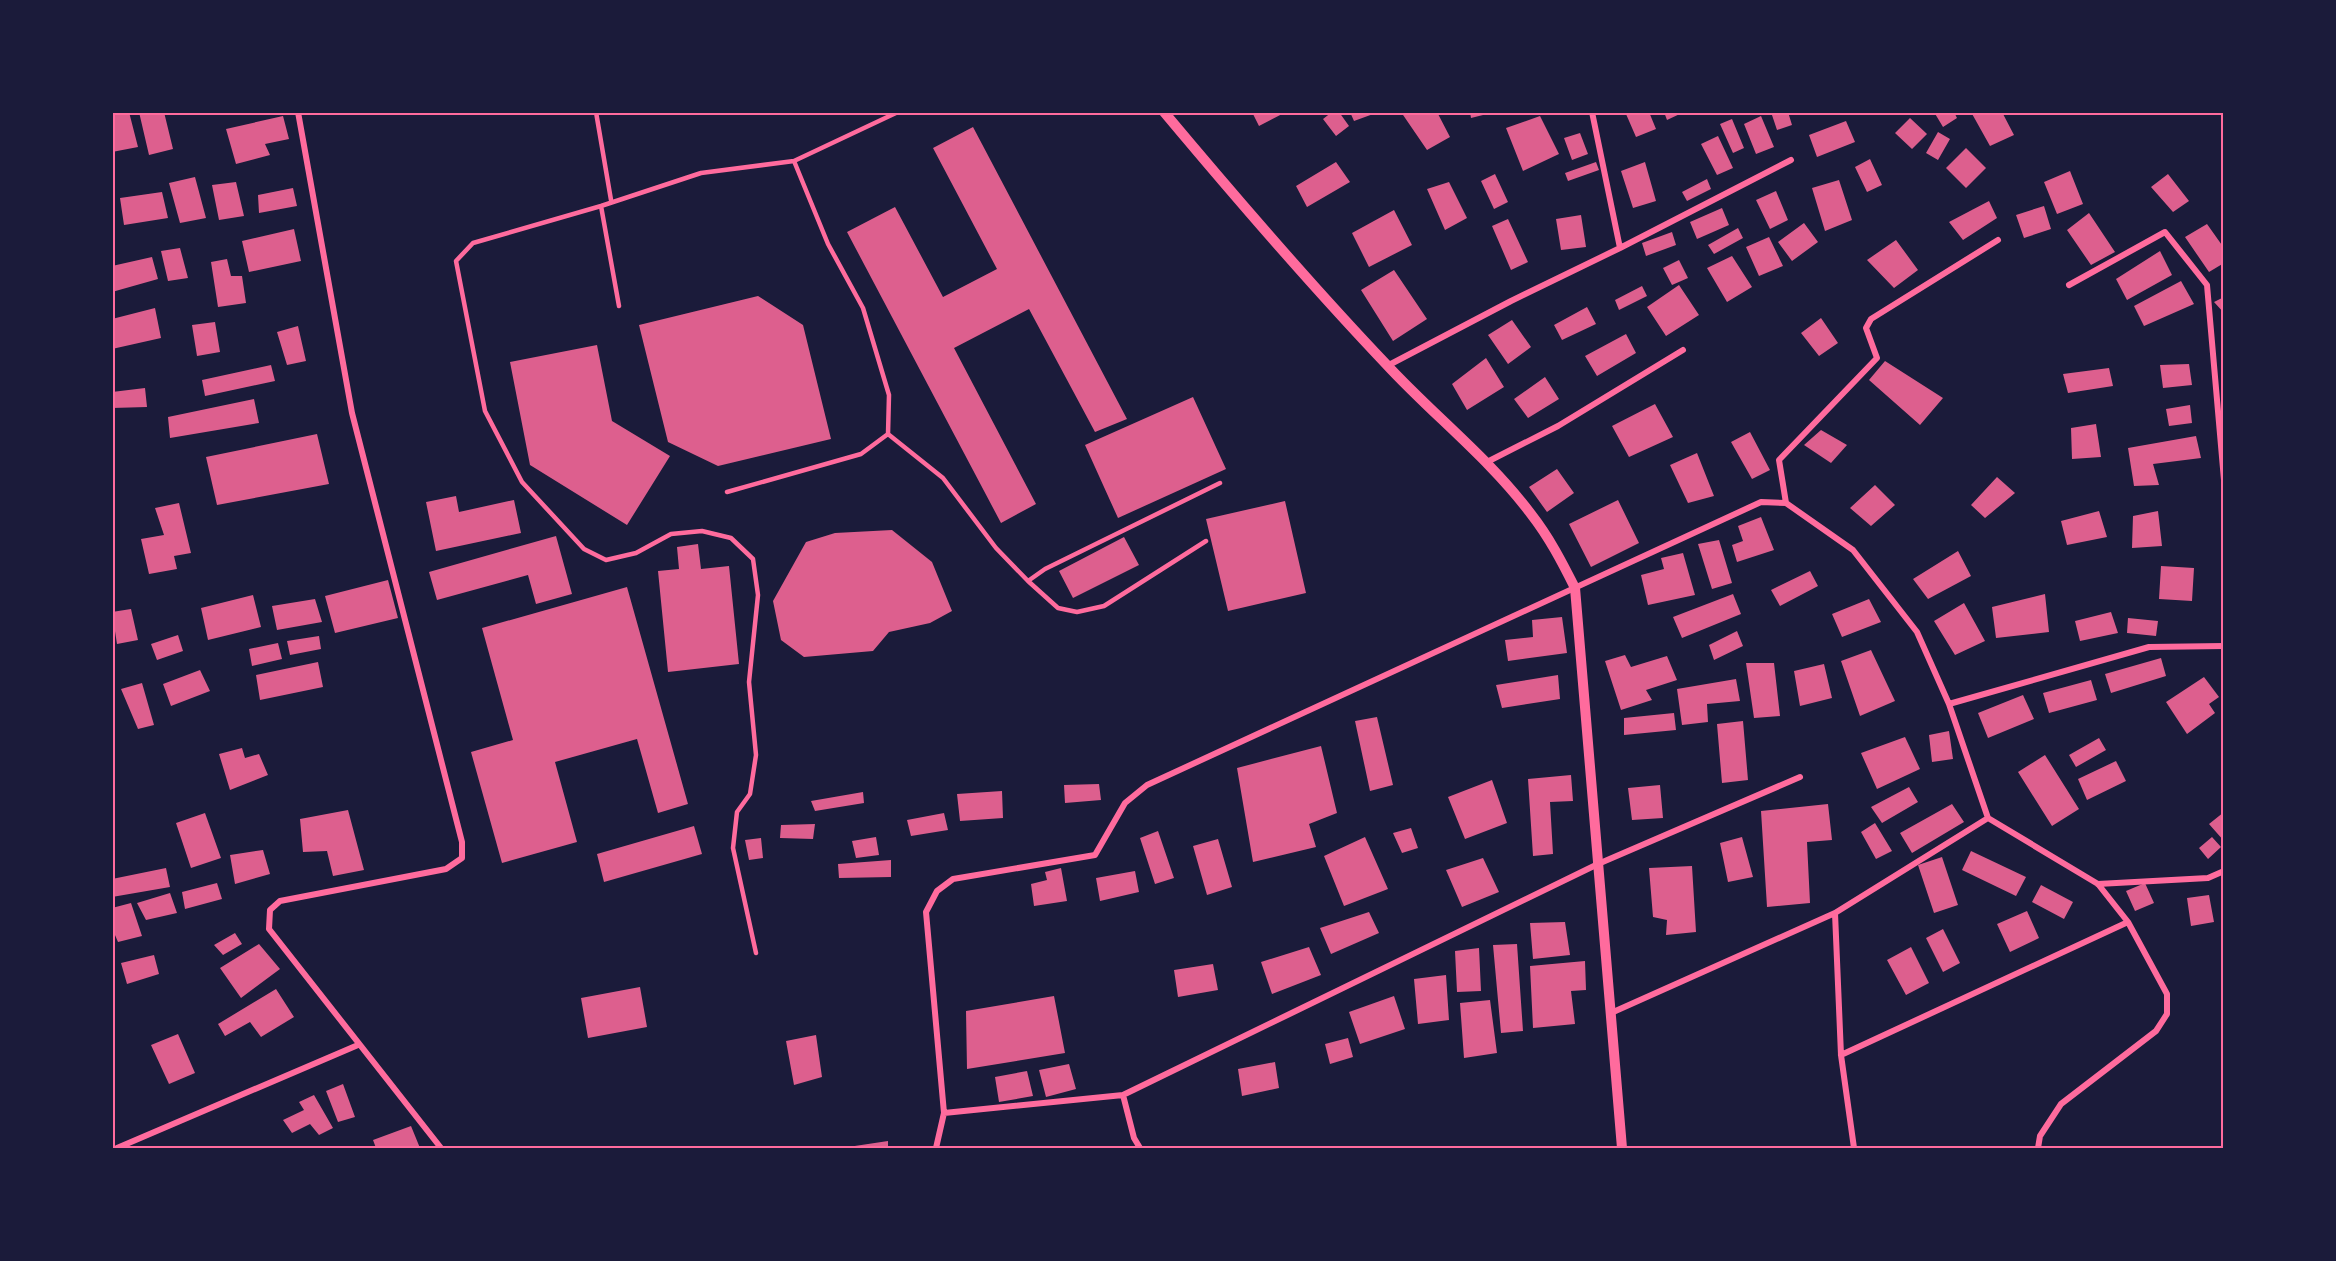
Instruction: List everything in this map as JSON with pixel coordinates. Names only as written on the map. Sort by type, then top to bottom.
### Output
[{"type":"street","points":[[298,112],[352,414],[462,842],[462,858],[446,869],[280,901],[270,910],[269,929],[441,1149]]},
{"type":"street","points":[[1164,112],[1247,211],[1387,366],[1487,462],[1531,514],[1557,553],[1575,588],[1622,1149]]},
{"type":"street","points":[[1592,112],[1620,248]]},
{"type":"street","points":[[1387,366],[1511,300],[1620,248],[1791,160]]},
{"type":"street","points":[[2069,285],[2165,232],[2207,285],[2223,480]]},
{"type":"street","points":[[1786,503],[1779,460],[1878,358],[1866,328],[1870,319],[1998,240]]},
{"type":"street","points":[[1487,462],[1558,426],[1683,350]]},
{"type":"street","points":[[936,1149],[944,1113],[926,912],[938,891],[953,879],[1095,855],[1125,803],[1147,785],[1761,502],[1786,503],[1853,550],[1917,632],[1949,704],[1988,818],[2098,884],[2128,922],[2167,993],[2167,1014],[2156,1032],[2061,1104],[2040,1136],[2038,1149]]},
{"type":"street","points":[[1949,704],[2149,647],[2223,646]]},
{"type":"street","points":[[944,1113],[1123,1095],[1598,864],[1800,777]]},
{"type":"street","points":[[1611,1013],[1835,914],[1988,818]]},
{"type":"street","points":[[2098,884],[2208,878],[2223,871]]},
{"type":"street","points":[[1835,914],[1841,1055],[1854,1149]]},
{"type":"street","points":[[1841,1055],[2128,922]]},
{"type":"street","points":[[117,1149],[358,1045]]},
{"type":"street","points":[[1123,1095],[1134,1138],[1140,1149]]},
{"type":"lane","points":[[596,112],[611,200]]},
{"type":"lane","points":[[756,953],[733,848],[737,812],[750,794],[756,755],[749,682],[758,595],[753,559],[731,538],[702,531],[671,534],[636,553],[606,560],[584,549],[522,482],[485,411],[456,261],[473,243],[602,206],[611,200],[701,172],[794,161],[898,112]]},
{"type":"lane","points":[[794,161],[828,244],[863,308],[889,395],[888,434]]},
{"type":"lane","points":[[602,206],[619,306]]},
{"type":"lane","points":[[727,492],[861,454],[888,434]]},
{"type":"lane","points":[[888,434],[943,478],[996,548],[1058,608],[1077,612],[1104,606],[1206,541]]},
{"type":"lane","points":[[1028,581],[1045,569],[1220,483]]},
{"type":"building","points":[[112,112],[129,112],[138,147],[112,152]]},
{"type":"building","points":[[139,112],[164,112],[173,149],[149,155]]},
{"type":"building","points":[[1252,112],[1286,112],[1259,126]]},
{"type":"building","points":[[1332,112],[1339,112],[1349,126],[1336,136],[1323,119]]},
{"type":"building","points":[[1350,112],[1376,112],[1376,113],[1354,121]]},
{"type":"building","points":[[1401,112],[1437,112],[1450,137],[1427,150]]},
{"type":"building","points":[[1470,112],[1491,112],[1491,113],[1471,118]]},
{"type":"building","points":[[1649,112],[1656,129],[1636,137],[1626,114]]},
{"type":"building","points":[[1664,112],[1684,112],[1667,120]]},
{"type":"building","points":[[1771,112],[1788,112],[1792,125],[1777,130]]},
{"type":"building","points":[[1934,112],[1954,112],[1957,118],[1943,127]]},
{"type":"building","points":[[1971,112],[2002,112],[2014,135],[1990,146]]},
{"type":"building","points":[[283,116],[289,139],[265,144],[270,155],[236,164],[226,129]]},
{"type":"building","points":[[1540,116],[1559,154],[1523,171],[1506,128]]},
{"type":"building","points":[[1761,116],[1774,147],[1756,154],[1744,124]]},
{"type":"building","points":[[1910,118],[1927,134],[1912,149],[1895,133]]},
{"type":"building","points":[[1732,119],[1744,148],[1733,153],[1720,124]]},
{"type":"building","points":[[1846,121],[1855,142],[1817,157],[1809,135]]},
{"type":"building","points":[[973,127],[1127,419],[1095,432],[1029,309],[954,348],[1036,504],[1001,523],[847,232],[895,207],[943,297],[997,269],[933,148]]},
{"type":"building","points":[[1938,132],[1950,139],[1938,160],[1926,153]]},
{"type":"building","points":[[1580,133],[1588,154],[1572,160],[1564,138]]},
{"type":"building","points":[[1718,136],[1733,168],[1717,175],[1701,144]]},
{"type":"building","points":[[1966,148],[1986,168],[1966,188],[1946,168]]},
{"type":"building","points":[[1870,159],[1882,185],[1867,192],[1855,167]]},
{"type":"building","points":[[1336,162],[1350,182],[1307,207],[1296,186]]},
{"type":"building","points":[[1596,162],[1599,170],[1568,181],[1565,173]]},
{"type":"building","points":[[1645,162],[1656,201],[1633,208],[1621,171]]},
{"type":"building","points":[[2070,171],[2083,204],[2057,214],[2044,182]]},
{"type":"building","points":[[1495,174],[1508,202],[1494,209],[1481,181]]},
{"type":"building","points":[[2168,174],[2189,201],[2173,212],[2151,187]]},
{"type":"building","points":[[195,177],[206,218],[180,223],[169,183]]},
{"type":"building","points":[[1707,179],[1711,189],[1687,201],[1682,192]]},
{"type":"building","points":[[1839,180],[1852,220],[1825,231],[1812,188]]},
{"type":"building","points":[[236,182],[244,216],[219,220],[212,185]]},
{"type":"building","points":[[1449,182],[1467,218],[1445,230],[1427,189]]},
{"type":"building","points":[[293,188],[297,206],[259,213],[258,195]]},
{"type":"building","points":[[1776,191],[1788,220],[1770,229],[1756,200]]},
{"type":"building","points":[[162,192],[168,218],[124,225],[120,198]]},
{"type":"building","points":[[1989,201],[1997,218],[1963,240],[1949,222]]},
{"type":"building","points":[[2044,206],[2051,229],[2024,238],[2016,215]]},
{"type":"building","points":[[1722,208],[1729,225],[1697,239],[1690,222]]},
{"type":"building","points":[[1394,210],[1412,245],[1369,267],[1352,233]]},
{"type":"building","points":[[2089,213],[2115,252],[2091,265],[2067,230]]},
{"type":"building","points":[[1581,215],[1586,247],[1561,250],[1556,219]]},
{"type":"building","points":[[1508,219],[1528,262],[1511,270],[1492,226]]},
{"type":"building","points":[[1804,223],[1818,242],[1792,261],[1778,242]]},
{"type":"building","points":[[2207,224],[2224,248],[2224,263],[2209,272],[2185,237]]},
{"type":"building","points":[[1738,228],[1743,238],[1714,254],[1708,245]]},
{"type":"building","points":[[294,229],[301,261],[249,272],[242,241]]},
{"type":"building","points":[[1672,232],[1676,245],[1646,256],[1642,243]]},
{"type":"building","points":[[1769,237],[1783,266],[1759,276],[1746,247]]},
{"type":"building","points":[[1896,240],[1918,270],[1894,288],[1867,260]]},
{"type":"building","points":[[180,248],[188,278],[168,281],[161,251]]},
{"type":"building","points":[[2160,251],[2172,275],[2127,300],[2116,279]]},
{"type":"building","points":[[1732,256],[1752,287],[1727,302],[1707,268]]},
{"type":"building","points":[[152,257],[158,279],[112,292],[112,266]]},
{"type":"building","points":[[227,259],[231,276],[242,276],[246,303],[218,307],[211,262]]},
{"type":"building","points":[[1679,260],[1688,278],[1672,285],[1663,268]]},
{"type":"building","points":[[1394,270],[1427,319],[1393,341],[1361,290]]},
{"type":"building","points":[[2181,281],[2194,304],[2144,326],[2134,306]]},
{"type":"building","points":[[1679,285],[1699,315],[1666,336],[1647,307]]},
{"type":"building","points":[[1642,286],[1647,296],[1619,310],[1615,300]]},
{"type":"building","points":[[758,296],[803,325],[831,439],[718,466],[668,442],[639,325]]},
{"type":"building","points":[[2224,297],[2224,313],[2214,302]]},
{"type":"building","points":[[1587,307],[1596,324],[1562,340],[1554,325]]},
{"type":"building","points":[[155,308],[161,338],[112,349],[112,319]]},
{"type":"building","points":[[1821,318],[1838,343],[1819,356],[1801,333]]},
{"type":"building","points":[[1512,320],[1531,347],[1508,364],[1488,335]]},
{"type":"building","points":[[215,322],[220,352],[197,356],[192,325]]},
{"type":"building","points":[[298,326],[306,361],[287,365],[277,332]]},
{"type":"building","points":[[1626,334],[1636,353],[1597,376],[1585,356]]},
{"type":"building","points":[[597,345],[612,421],[670,456],[627,525],[530,465],[510,362]]},
{"type":"building","points":[[1486,358],[1504,387],[1467,410],[1452,384]]},
{"type":"building","points":[[1885,361],[1943,398],[1920,425],[1869,380]]},
{"type":"building","points":[[2189,364],[2192,385],[2163,388],[2160,365]]},
{"type":"building","points":[[271,365],[275,381],[205,396],[202,380]]},
{"type":"building","points":[[2109,368],[2113,386],[2068,393],[2063,374]]},
{"type":"building","points":[[1545,377],[1559,399],[1528,418],[1514,399]]},
{"type":"building","points":[[145,388],[147,407],[112,408],[112,392]]},
{"type":"building","points":[[1193,397],[1226,469],[1118,518],[1085,445]]},
{"type":"building","points":[[254,399],[259,423],[170,438],[168,417]]},
{"type":"building","points":[[1655,404],[1673,437],[1629,457],[1612,426]]},
{"type":"building","points":[[2190,405],[2192,423],[2169,426],[2166,409]]},
{"type":"building","points":[[2096,424],[2101,457],[2072,459],[2071,428]]},
{"type":"building","points":[[1821,430],[1847,445],[1831,463],[1804,445]]},
{"type":"building","points":[[1750,432],[1770,470],[1752,479],[1731,442]]},
{"type":"building","points":[[317,434],[329,484],[217,505],[206,457]]},
{"type":"building","points":[[2196,436],[2201,458],[2153,464],[2159,485],[2134,486],[2128,448]]},
{"type":"building","points":[[1697,453],[1714,496],[1688,503],[1670,465]]},
{"type":"building","points":[[1557,469],[1574,493],[1547,512],[1529,487]]},
{"type":"building","points":[[1997,477],[2015,493],[1985,518],[1971,505]]},
{"type":"building","points":[[1875,485],[1895,505],[1871,526],[1850,508]]},
{"type":"building","points":[[456,496],[459,512],[514,500],[521,533],[436,551],[426,502]]},
{"type":"building","points":[[1618,500],[1639,543],[1591,567],[1569,524]]},
{"type":"building","points":[[1285,501],[1306,593],[1228,611],[1206,519]]},
{"type":"building","points":[[179,503],[191,553],[174,556],[177,569],[149,574],[141,539],[164,535],[155,508]]},
{"type":"building","points":[[2099,511],[2107,537],[2067,545],[2061,521]]},
{"type":"building","points":[[2158,511],[2162,546],[2132,548],[2133,516]]},
{"type":"building","points":[[1761,517],[1774,550],[1737,562],[1732,545],[1743,541],[1738,526]]},
{"type":"building","points":[[892,530],[932,562],[952,611],[930,623],[889,632],[873,651],[804,657],[781,640],[773,601],[806,542],[835,533]]},
{"type":"building","points":[[556,536],[572,594],[536,604],[528,575],[437,600],[429,572]]},
{"type":"building","points":[[1124,537],[1139,565],[1073,598],[1059,571]]},
{"type":"building","points":[[1719,540],[1732,583],[1712,589],[1698,544]]},
{"type":"building","points":[[698,544],[701,569],[729,566],[739,664],[668,672],[658,571],[679,569],[677,547]]},
{"type":"building","points":[[1958,551],[1971,576],[1928,599],[1913,579]]},
{"type":"building","points":[[1683,553],[1695,595],[1648,605],[1641,575],[1664,569],[1661,558]]},
{"type":"building","points":[[2161,566],[2194,568],[2192,601],[2159,599]]},
{"type":"building","points":[[1810,571],[1818,586],[1780,606],[1771,590]]},
{"type":"building","points":[[388,580],[398,618],[335,633],[325,596]]},
{"type":"building","points":[[627,587],[688,804],[658,813],[637,739],[555,762],[577,842],[502,863],[471,752],[513,740],[482,628]]},
{"type":"building","points":[[1733,594],[1741,614],[1682,638],[1673,617]]},
{"type":"building","points":[[2045,594],[2049,632],[1996,638],[1992,607]]},
{"type":"building","points":[[253,595],[261,627],[208,640],[201,608]]},
{"type":"building","points":[[315,599],[322,622],[277,630],[272,606]]},
{"type":"building","points":[[1869,599],[1881,622],[1842,637],[1832,614]]},
{"type":"building","points":[[1964,603],[1985,641],[1955,655],[1934,621]]},
{"type":"building","points":[[131,609],[138,640],[117,644],[112,612]]},
{"type":"building","points":[[2111,612],[2118,633],[2080,641],[2075,621]]},
{"type":"building","points":[[1562,617],[1567,653],[1508,661],[1505,640],[1533,637],[1532,620]]},
{"type":"building","points":[[2128,618],[2158,621],[2156,636],[2127,633]]},
{"type":"building","points":[[1737,631],[1743,646],[1714,660],[1709,645]]},
{"type":"building","points":[[178,635],[183,651],[157,660],[151,644]]},
{"type":"building","points":[[319,636],[321,649],[290,655],[287,641]]},
{"type":"building","points":[[278,643],[282,659],[252,666],[249,649]]},
{"type":"building","points":[[1871,650],[1895,701],[1860,716],[1841,661]]},
{"type":"building","points":[[1625,655],[1631,667],[1667,656],[1677,680],[1646,690],[1652,700],[1621,710],[1605,661]]},
{"type":"building","points":[[2161,658],[2166,676],[2111,693],[2105,674]]},
{"type":"building","points":[[318,662],[323,687],[260,700],[256,675]]},
{"type":"building","points":[[1746,663],[1774,663],[1780,716],[1754,718]]},
{"type":"building","points":[[1824,664],[1832,698],[1800,706],[1794,671]]},
{"type":"building","points":[[200,670],[210,691],[171,706],[163,684]]},
{"type":"building","points":[[1558,675],[1560,699],[1502,708],[1496,685]]},
{"type":"building","points":[[2204,677],[2219,697],[2209,704],[2215,713],[2187,734],[2166,702]]},
{"type":"building","points":[[1736,679],[1740,701],[1707,704],[1708,722],[1682,725],[1677,689]]},
{"type":"building","points":[[2091,680],[2097,700],[2049,713],[2043,693]]},
{"type":"building","points":[[142,683],[154,725],[138,729],[121,689]]},
{"type":"building","points":[[2023,695],[2034,719],[1988,738],[1978,713]]},
{"type":"building","points":[[1674,713],[1676,730],[1624,735],[1624,718]]},
{"type":"building","points":[[1377,717],[1393,785],[1370,791],[1355,721]]},
{"type":"building","points":[[1743,721],[1748,780],[1722,783],[1717,724]]},
{"type":"building","points":[[1949,731],[1953,759],[1932,762],[1929,735]]},
{"type":"building","points":[[1905,737],[1920,769],[1877,789],[1861,753]]},
{"type":"building","points":[[2099,738],[2106,750],[2076,767],[2069,755]]},
{"type":"building","points":[[1321,746],[1337,813],[1309,824],[1316,847],[1253,862],[1237,768]]},
{"type":"building","points":[[242,748],[245,758],[259,754],[268,775],[230,790],[219,754]]},
{"type":"building","points":[[2045,755],[2079,809],[2052,826],[2018,772]]},
{"type":"building","points":[[2116,761],[2126,781],[2087,800],[2078,779]]},
{"type":"building","points":[[1571,775],[1573,801],[1550,802],[1553,854],[1533,856],[1528,779]]},
{"type":"building","points":[[1492,780],[1507,823],[1465,839],[1448,797]]},
{"type":"building","points":[[1099,784],[1101,800],[1065,803],[1064,785]]},
{"type":"building","points":[[1660,785],[1663,818],[1632,820],[1628,788]]},
{"type":"building","points":[[1909,787],[1918,802],[1882,823],[1871,807]]},
{"type":"building","points":[[1002,791],[1003,818],[960,821],[957,794]]},
{"type":"building","points":[[863,792],[864,803],[815,811],[811,801]]},
{"type":"building","points":[[1828,804],[1832,840],[1807,842],[1810,903],[1767,907],[1761,811]]},
{"type":"building","points":[[1952,804],[1964,822],[1912,853],[1900,833]]},
{"type":"building","points":[[348,810],[364,870],[333,876],[327,851],[303,852],[300,819]]},
{"type":"building","points":[[2224,812],[2224,841],[2209,824]]},
{"type":"building","points":[[205,813],[221,858],[191,868],[176,823]]},
{"type":"building","points":[[944,813],[948,830],[911,836],[907,820]]},
{"type":"building","points":[[1875,823],[1892,851],[1876,859],[1861,832]]},
{"type":"building","points":[[815,824],[813,839],[780,838],[781,825]]},
{"type":"building","points":[[694,826],[702,854],[604,882],[597,854]]},
{"type":"building","points":[[1411,828],[1418,848],[1402,853],[1393,833]]},
{"type":"building","points":[[1158,831],[1174,878],[1155,884],[1140,838]]},
{"type":"building","points":[[876,837],[879,855],[856,858],[852,841]]},
{"type":"building","points":[[1365,837],[1388,889],[1344,906],[1324,856]]},
{"type":"building","points":[[1742,837],[1753,877],[1728,882],[1720,843]]},
{"type":"building","points":[[2212,837],[2221,847],[2208,859],[2199,848]]},
{"type":"building","points":[[761,838],[763,858],[749,860],[745,840]]},
{"type":"building","points":[[1218,839],[1232,887],[1207,895],[1193,846]]},
{"type":"building","points":[[263,850],[270,874],[235,884],[230,855]]},
{"type":"building","points":[[1971,851],[2026,877],[2016,896],[1962,870]]},
{"type":"building","points":[[1942,857],[1958,905],[1934,913],[1918,865]]},
{"type":"building","points":[[1483,858],[1499,892],[1462,907],[1446,870]]},
{"type":"building","points":[[891,860],[891,877],[839,878],[838,864]]},
{"type":"building","points":[[1692,866],[1696,932],[1666,935],[1667,920],[1653,917],[1649,868]]},
{"type":"building","points":[[166,868],[170,887],[112,897],[112,879]]},
{"type":"building","points":[[1061,868],[1067,901],[1034,906],[1031,884],[1047,880],[1045,872]]},
{"type":"building","points":[[1135,871],[1139,892],[1100,901],[1096,878]]},
{"type":"building","points":[[217,883],[222,899],[185,909],[182,892]]},
{"type":"building","points":[[2145,883],[2154,903],[2135,911],[2126,891]]},
{"type":"building","points":[[2041,885],[2073,902],[2064,919],[2032,902]]},
{"type":"building","points":[[170,893],[177,913],[146,920],[137,903]]},
{"type":"building","points":[[2209,895],[2214,922],[2191,926],[2187,898]]},
{"type":"building","points":[[131,903],[142,936],[118,942],[112,928],[112,908]]},
{"type":"building","points":[[2027,911],[2039,938],[2010,952],[1997,924]]},
{"type":"building","points":[[1369,912],[1379,933],[1331,954],[1320,928]]},
{"type":"building","points":[[1565,922],[1570,955],[1533,959],[1530,923]]},
{"type":"building","points":[[1943,929],[1960,963],[1943,972],[1926,938]]},
{"type":"building","points":[[235,933],[242,944],[223,955],[214,945]]},
{"type":"building","points":[[259,944],[280,969],[241,998],[220,968]]},
{"type":"building","points":[[1517,944],[1523,1031],[1501,1033],[1493,945]]},
{"type":"building","points":[[1309,947],[1321,975],[1272,994],[1261,962]]},
{"type":"building","points":[[1911,947],[1929,983],[1906,995],[1887,960]]},
{"type":"building","points":[[1479,948],[1481,991],[1457,992],[1455,951]]},
{"type":"building","points":[[154,955],[159,974],[127,984],[121,963]]},
{"type":"building","points":[[1585,961],[1586,990],[1571,991],[1575,1024],[1533,1028],[1530,966]]},
{"type":"building","points":[[1213,964],[1218,990],[1178,997],[1174,970]]},
{"type":"building","points":[[1446,975],[1449,1020],[1418,1024],[1414,979]]},
{"type":"building","points":[[640,987],[647,1027],[588,1038],[581,998]]},
{"type":"building","points":[[276,989],[294,1017],[261,1037],[250,1022],[225,1036],[218,1024]]},
{"type":"building","points":[[1054,996],[1065,1053],[967,1069],[966,1011]]},
{"type":"building","points":[[1394,996],[1405,1029],[1360,1044],[1349,1012]]},
{"type":"building","points":[[1490,1000],[1497,1053],[1464,1058],[1460,1003]]},
{"type":"building","points":[[178,1034],[195,1073],[169,1084],[151,1045]]},
{"type":"building","points":[[816,1035],[822,1077],[794,1085],[786,1041]]},
{"type":"building","points":[[1348,1038],[1353,1057],[1330,1064],[1325,1044]]},
{"type":"building","points":[[1275,1062],[1279,1088],[1242,1096],[1238,1069]]},
{"type":"building","points":[[1069,1064],[1076,1089],[1046,1097],[1039,1070]]},
{"type":"building","points":[[1027,1071],[1033,1096],[999,1102],[995,1077]]},
{"type":"building","points":[[343,1084],[355,1117],[338,1122],[326,1091]]},
{"type":"building","points":[[314,1095],[333,1128],[319,1135],[310,1124],[292,1133],[283,1120],[304,1110],[299,1102]]},
{"type":"building","points":[[411,1126],[420,1148],[376,1148],[373,1140]]},
{"type":"building","points":[[888,1141],[888,1148],[848,1148],[848,1147]]}]
